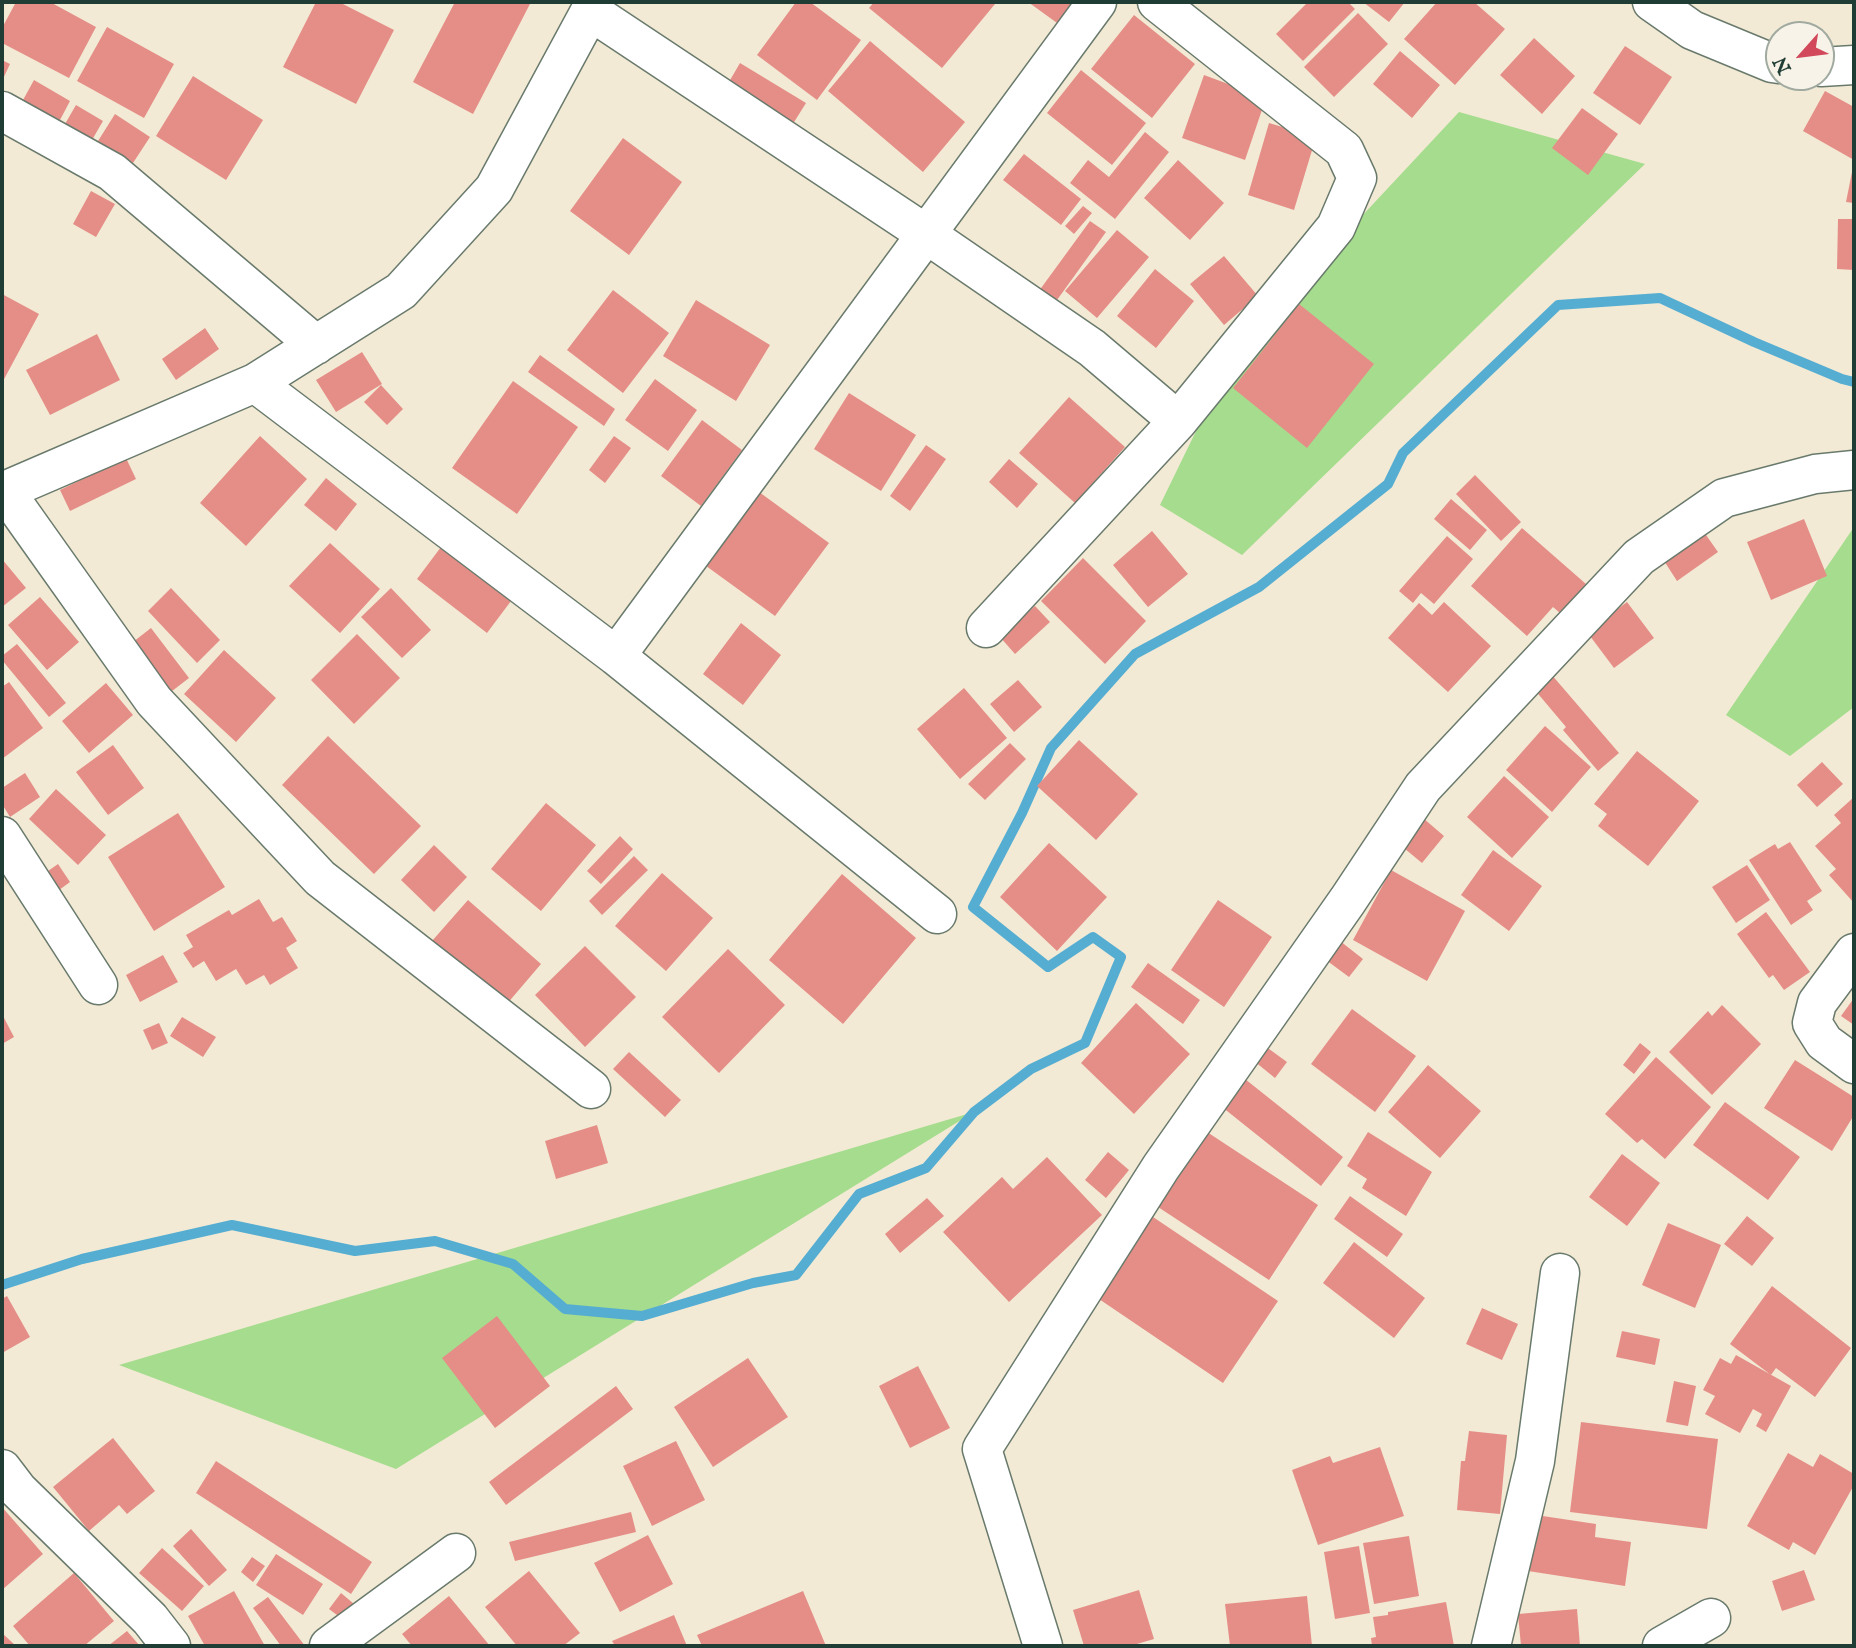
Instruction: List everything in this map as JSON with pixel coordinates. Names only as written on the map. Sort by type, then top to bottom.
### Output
[{"type":"street","points":[[616,656],[1097,2]]},
{"type":"street","points":[[986,628],[1178,421],[1336,227],[1357,178],[1344,150],[1157,2]]},
{"type":"street","points":[[1652,2],[1692,30],[1765,60]]},
{"type":"street","points":[[591,1090],[320,878],[154,701],[4,492],[255,383],[401,291],[494,189],[593,7],[1092,348],[1178,421]]},
{"type":"street","points":[[1835,66],[1854,65]]},
{"type":"street","points":[[2,111],[113,172],[316,345]]},
{"type":"street","points":[[255,383],[616,656],[937,914]]},
{"type":"street","points":[[1042,1646],[982,1449],[1161,1167],[1348,900],[1423,787],[1639,557],[1724,498],[1815,474],[1854,470]]},
{"type":"street","points":[[2,836],[98,985]]},
{"type":"street","points":[[1854,953],[1817,1003],[1812,1023],[1824,1042],[1854,1064]]},
{"type":"street","points":[[1491,1646],[1535,1461],[1560,1273]]},
{"type":"street","points":[[2,1469],[18,1490],[150,1619],[171,1646]]},
{"type":"street","points":[[329,1646],[456,1553]]},
{"type":"street","points":[[1662,1646],[1711,1618]]},
{"type":"green space","points":[[1459,112],[1645,164],[1242,555],[1160,505],[1217,388],[1290,293]]},
{"type":"green space","points":[[1854,527],[1854,707],[1790,756],[1726,715]]},
{"type":"green space","points":[[974,1112],[396,1469],[119,1365]]},
{"type":"building","points":[[16,2],[50,2],[96,27],[69,78],[2,43],[2,28]]},
{"type":"building","points":[[316,2],[339,2],[394,30],[356,104],[283,67]]},
{"type":"building","points":[[455,2],[531,2],[473,114],[413,82]]},
{"type":"building","points":[[796,2],[810,2],[861,40],[817,100],[757,55]]},
{"type":"building","points":[[874,2],[995,4],[942,68],[869,8]]},
{"type":"building","points":[[1028,2],[1082,2],[1064,28]]},
{"type":"building","points":[[1308,2],[1348,2],[1355,9],[1303,61],[1276,34]]},
{"type":"building","points":[[1363,2],[1405,2],[1389,22]]},
{"type":"building","points":[[1437,2],[1474,2],[1505,29],[1455,85],[1404,39]]},
{"type":"building","points":[[1358,13],[1388,44],[1334,97],[1304,67]]},
{"type":"building","points":[[1134,15],[1195,64],[1152,118],[1091,69]]},
{"type":"building","points":[[107,27],[174,64],[144,118],[77,81]]},
{"type":"building","points":[[1534,38],[1575,76],[1542,114],[1500,75]]},
{"type":"building","points":[[870,41],[965,122],[923,172],[828,91]]},
{"type":"building","points":[[1625,46],[1672,77],[1640,125],[1593,93]]},
{"type":"building","points":[[1400,51],[1440,85],[1412,118],[1373,84]]},
{"type":"building","points":[[2,60],[10,64],[2,81]]},
{"type":"building","points":[[740,63],[806,103],[791,127],[726,87]]},
{"type":"building","points":[[1081,70],[1146,123],[1112,165],[1047,113]]},
{"type":"building","points":[[1204,75],[1266,98],[1245,160],[1182,138]]},
{"type":"building","points":[[193,76],[263,120],[226,180],[156,136]]},
{"type":"building","points":[[34,80],[70,101],[60,120],[23,100]]},
{"type":"building","points":[[1825,91],[1854,107],[1854,160],[1803,131]]},
{"type":"building","points":[[76,105],[103,121],[92,140],[65,124]]},
{"type":"building","points":[[1582,108],[1618,134],[1588,175],[1552,148]]},
{"type":"building","points":[[115,114],[150,137],[133,163],[98,141]]},
{"type":"building","points":[[1269,123],[1316,137],[1294,210],[1248,195]]},
{"type":"building","points":[[1145,132],[1169,152],[1115,219],[1070,183],[1088,160],[1109,177]]},
{"type":"building","points":[[623,138],[682,182],[629,255],[570,211]]},
{"type":"building","points":[[1024,154],[1081,199],[1061,225],[1003,180]]},
{"type":"building","points":[[1178,160],[1224,203],[1190,240],[1144,198]]},
{"type":"building","points":[[1854,172],[1854,203],[1846,202]]},
{"type":"building","points":[[91,191],[115,204],[96,237],[73,224]]},
{"type":"building","points":[[1083,206],[1092,213],[1074,234],[1065,226]]},
{"type":"building","points":[[1838,219],[1854,219],[1854,270],[1837,269]]},
{"type":"building","points":[[1090,221],[1106,232],[1052,307],[1036,295]]},
{"type":"building","points":[[1117,230],[1149,257],[1097,318],[1065,291]]},
{"type":"building","points":[[1224,256],[1258,296],[1224,325],[1190,284]]},
{"type":"building","points":[[1155,269],[1194,301],[1156,348],[1117,316]]},
{"type":"building","points":[[613,290],[669,333],[623,393],[567,350]]},
{"type":"building","points":[[2,294],[39,314],[2,383]]},
{"type":"building","points":[[696,300],[770,345],[736,401],[663,356]]},
{"type":"building","points":[[1299,304],[1374,364],[1307,448],[1233,388]]},
{"type":"building","points":[[205,328],[219,349],[176,380],[162,359]]},
{"type":"building","points":[[97,334],[120,380],[50,415],[26,370]]},
{"type":"building","points":[[362,352],[382,384],[336,412],[316,380]]},
{"type":"building","points":[[540,355],[615,409],[604,426],[528,372]]},
{"type":"building","points":[[655,379],[697,410],[668,451],[625,420]]},
{"type":"building","points":[[513,381],[578,427],[517,514],[452,468]]},
{"type":"building","points":[[381,385],[403,409],[387,425],[364,402]]},
{"type":"building","points":[[849,393],[916,435],[881,491],[814,449]]},
{"type":"building","points":[[1069,397],[1125,447],[1075,503],[1019,453]]},
{"type":"building","points":[[702,420],[742,450],[701,506],[661,476]]},
{"type":"building","points":[[260,436],[307,479],[246,546],[200,503]]},
{"type":"building","points":[[614,436],[631,448],[605,483],[589,470]]},
{"type":"building","points":[[926,445],[946,459],[910,511],[890,496]]},
{"type":"building","points":[[126,458],[136,479],[70,511],[60,490]]},
{"type":"building","points":[[1009,459],[1038,484],[1017,508],[989,482]]},
{"type":"building","points":[[1475,475],[1521,522],[1501,541],[1456,494]]},
{"type":"building","points":[[326,478],[357,504],[336,531],[304,505]]},
{"type":"building","points":[[755,489],[829,543],[775,616],[702,563]]},
{"type":"building","points":[[1451,499],[1487,530],[1470,550],[1434,519]]},
{"type":"building","points":[[1804,519],[1827,576],[1771,600],[1747,542]]},
{"type":"building","points":[[1699,525],[1718,552],[1677,581],[1659,553]]},
{"type":"building","points":[[1522,528],[1586,584],[1560,613],[1553,607],[1527,636],[1471,586]]},
{"type":"building","points":[[1152,531],[1188,574],[1148,607],[1113,565]]},
{"type":"building","points":[[1447,536],[1473,559],[1434,604],[1421,593],[1413,603],[1399,591]]},
{"type":"building","points":[[330,543],[380,589],[340,633],[289,586]]},
{"type":"building","points":[[441,547],[511,601],[487,633],[417,579]]},
{"type":"building","points":[[1083,558],[1146,621],[1105,664],[1041,601]]},
{"type":"building","points":[[2,559],[26,588],[2,607]]},
{"type":"building","points":[[171,588],[220,640],[197,663],[148,611]]},
{"type":"building","points":[[391,588],[431,630],[402,658],[361,617]]},
{"type":"building","points":[[40,597],[79,642],[47,670],[8,625]]},
{"type":"building","points":[[1444,602],[1491,646],[1448,692],[1388,638],[1419,603],[1432,615]]},
{"type":"building","points":[[1627,602],[1654,638],[1614,668],[1587,632]]},
{"type":"building","points":[[1035,606],[1050,622],[1015,654],[1000,637]]},
{"type":"building","points":[[741,623],[781,655],[743,705],[703,674]]},
{"type":"building","points":[[151,628],[189,678],[163,698],[124,649]]},
{"type":"building","points":[[357,634],[400,678],[354,724],[311,680]]},
{"type":"building","points":[[17,644],[66,703],[49,717],[2,660],[2,656]]},
{"type":"building","points":[[224,650],[276,698],[236,742],[184,694]]},
{"type":"building","points":[[1551,674],[1619,753],[1598,771],[1563,730],[1566,727],[1534,689]]},
{"type":"building","points":[[1018,680],[1042,707],[1014,732],[990,704]]},
{"type":"building","points":[[9,682],[43,728],[2,759],[2,687]]},
{"type":"building","points":[[106,683],[133,715],[89,753],[62,721]]},
{"type":"building","points":[[964,688],[1007,738],[960,779],[917,729]]},
{"type":"building","points":[[1545,726],[1591,767],[1552,812],[1506,770]]},
{"type":"building","points":[[328,736],[421,826],[374,874],[282,785]]},
{"type":"building","points":[[1079,740],[1138,794],[1096,840],[1037,786]]},
{"type":"building","points":[[1010,743],[1026,759],[985,800],[968,784]]},
{"type":"building","points":[[113,745],[144,788],[108,815],[76,772]]},
{"type":"building","points":[[1637,751],[1699,801],[1648,866],[1598,826],[1607,814],[1594,804]]},
{"type":"building","points":[[1822,762],[1843,784],[1817,807],[1797,785]]},
{"type":"building","points":[[25,773],[40,797],[10,817],[2,804],[2,788]]},
{"type":"building","points":[[1504,776],[1549,817],[1512,858],[1467,817]]},
{"type":"building","points":[[56,789],[106,835],[78,865],[29,819]]},
{"type":"building","points":[[1854,797],[1854,903],[1829,875],[1836,869],[1815,846],[1841,823],[1834,815]]},
{"type":"building","points":[[546,803],[596,845],[541,911],[491,869]]},
{"type":"building","points":[[1416,812],[1444,836],[1422,863],[1393,839]]},
{"type":"building","points":[[178,813],[225,887],[154,931],[108,857]]},
{"type":"building","points":[[620,836],[633,849],[601,884],[587,871]]},
{"type":"building","points":[[1790,842],[1822,891],[1807,901],[1813,910],[1791,925],[1749,860],[1775,844],[1778,849]]},
{"type":"building","points":[[1049,843],[1107,897],[1057,951],[1000,897]]},
{"type":"building","points":[[434,845],[467,877],[434,912],[401,880]]},
{"type":"building","points":[[1493,850],[1542,886],[1509,931],[1461,895]]},
{"type":"building","points":[[634,856],[648,870],[602,915],[589,901]]},
{"type":"building","points":[[58,864],[70,882],[51,896],[38,878]]},
{"type":"building","points":[[1747,865],[1770,900],[1736,923],[1712,887]]},
{"type":"building","points":[[1391,870],[1465,911],[1427,981],[1353,940]]},
{"type":"building","points":[[662,873],[713,918],[666,971],[615,926]]},
{"type":"building","points":[[842,874],[916,938],[843,1024],[769,960]]},
{"type":"building","points":[[259,899],[273,922],[282,917],[297,941],[286,948],[298,968],[270,985],[264,975],[246,985],[236,969],[216,981],[204,961],[193,968],[183,953],[193,947],[186,935],[229,910],[232,915]]},
{"type":"building","points":[[468,900],[541,964],[506,1005],[432,941]]},
{"type":"building","points":[[1218,900],[1272,937],[1224,1007],[1171,970]]},
{"type":"building","points":[[1766,912],[1810,972],[1784,990],[1773,975],[1769,978],[1737,934]]},
{"type":"building","points":[[1340,941],[1363,959],[1349,977],[1326,960]]},
{"type":"building","points":[[585,946],[636,997],[585,1047],[535,995]]},
{"type":"building","points":[[728,949],[785,1005],[719,1073],[662,1017]]},
{"type":"building","points":[[163,955],[178,982],[140,1002],[126,975]]},
{"type":"building","points":[[1148,963],[1200,1000],[1183,1024],[1131,987]]},
{"type":"building","points":[[1854,998],[1854,1025],[1841,1016]]},
{"type":"building","points":[[1136,1003],[1190,1054],[1134,1114],[1081,1063]]},
{"type":"building","points":[[1722,1005],[1761,1044],[1712,1095],[1669,1052],[1708,1011],[1712,1016]]},
{"type":"building","points":[[1352,1009],[1416,1056],[1375,1112],[1311,1064]]},
{"type":"building","points":[[2,1014],[14,1037],[2,1044]]},
{"type":"building","points":[[182,1017],[216,1037],[203,1057],[170,1036]]},
{"type":"building","points":[[159,1023],[168,1043],[152,1050],[143,1030]]},
{"type":"building","points":[[1640,1043],[1651,1052],[1634,1074],[1623,1065]]},
{"type":"building","points":[[1265,1046],[1287,1062],[1275,1078],[1254,1061]]},
{"type":"building","points":[[629,1052],[681,1100],[665,1117],[613,1069]]},
{"type":"building","points":[[1656,1057],[1711,1107],[1665,1159],[1642,1139],[1637,1143],[1605,1114]]},
{"type":"building","points":[[1795,1060],[1854,1097],[1854,1115],[1832,1151],[1764,1108]]},
{"type":"building","points":[[1428,1065],[1481,1111],[1440,1158],[1388,1112]]},
{"type":"building","points":[[1240,1075],[1343,1157],[1321,1186],[1217,1103]]},
{"type":"building","points":[[1725,1102],[1800,1157],[1768,1200],[1693,1145]]},
{"type":"building","points":[[597,1125],[608,1163],[556,1179],[545,1141]]},
{"type":"building","points":[[1204,1130],[1318,1205],[1269,1280],[1155,1205]]},
{"type":"building","points":[[1368,1132],[1432,1172],[1406,1216],[1362,1188],[1367,1179],[1347,1166]]},
{"type":"building","points":[[1108,1152],[1129,1170],[1106,1198],[1085,1180]]},
{"type":"building","points":[[1622,1154],[1660,1183],[1627,1226],[1589,1197]]},
{"type":"building","points":[[1047,1157],[1102,1215],[1009,1302],[943,1232],[1002,1177],[1013,1189]]},
{"type":"building","points":[[1350,1196],[1403,1234],[1387,1257],[1334,1219]]},
{"type":"building","points":[[927,1198],[944,1216],[900,1253],[885,1234]]},
{"type":"building","points":[[1747,1216],[1774,1238],[1752,1266],[1724,1244]]},
{"type":"building","points":[[1153,1217],[1278,1301],[1223,1383],[1099,1299]]},
{"type":"building","points":[[1668,1223],[1721,1245],[1695,1308],[1642,1285]]},
{"type":"building","points":[[1354,1242],[1425,1298],[1394,1338],[1323,1283]]},
{"type":"building","points":[[1772,1286],[1851,1348],[1815,1397],[1776,1368],[1771,1375],[1730,1344]]},
{"type":"building","points":[[7,1296],[30,1337],[2,1353],[2,1299]]},
{"type":"building","points":[[1482,1308],[1518,1324],[1502,1360],[1466,1344]]},
{"type":"building","points":[[497,1316],[550,1386],[495,1428],[442,1358]]},
{"type":"building","points":[[1622,1331],[1660,1339],[1655,1365],[1616,1357]]},
{"type":"building","points":[[1736,1355],[1791,1386],[1766,1432],[1756,1426],[1762,1414],[1753,1409],[1740,1433],[1705,1414],[1715,1396],[1703,1390],[1720,1358],[1731,1364]]},
{"type":"building","points":[[748,1358],[788,1417],[713,1467],[674,1407]]},
{"type":"building","points":[[918,1366],[950,1428],[910,1448],[879,1386]]},
{"type":"building","points":[[1674,1381],[1696,1386],[1688,1426],[1666,1422]]},
{"type":"building","points":[[616,1386],[633,1409],[506,1505],[489,1482]]},
{"type":"building","points":[[1581,1422],[1718,1439],[1707,1529],[1570,1512]]},
{"type":"building","points":[[1469,1431],[1507,1435],[1500,1514],[1457,1510],[1461,1461],[1465,1461]]},
{"type":"building","points":[[113,1438],[155,1491],[127,1514],[119,1505],[89,1531],[53,1487]]},
{"type":"building","points":[[676,1441],[705,1500],[652,1526],[623,1466]]},
{"type":"building","points":[[1380,1447],[1404,1516],[1318,1545],[1292,1470],[1330,1456],[1333,1463]]},
{"type":"building","points":[[1788,1453],[1813,1467],[1820,1454],[1854,1474],[1854,1485],[1815,1555],[1793,1542],[1789,1550],[1747,1526]]},
{"type":"building","points":[[216,1461],[372,1562],[351,1594],[196,1493]]},
{"type":"building","points":[[2,1507],[43,1554],[2,1590]]},
{"type":"building","points":[[631,1512],[636,1532],[515,1561],[509,1542]]},
{"type":"building","points":[[1536,1515],[1596,1524],[1595,1537],[1631,1542],[1625,1586],[1528,1571]]},
{"type":"building","points":[[191,1529],[227,1570],[209,1586],[173,1546]]},
{"type":"building","points":[[648,1535],[673,1584],[620,1612],[594,1563]]},
{"type":"building","points":[[1409,1536],[1419,1596],[1374,1604],[1363,1543]]},
{"type":"building","points":[[1359,1546],[1370,1613],[1335,1619],[1324,1552]]},
{"type":"building","points":[[162,1548],[204,1586],[182,1611],[139,1573]]},
{"type":"building","points":[[276,1554],[323,1584],[303,1615],[256,1585]]},
{"type":"building","points":[[252,1557],[265,1566],[253,1582],[241,1572]]},
{"type":"building","points":[[1804,1570],[1815,1600],[1782,1611],[1772,1581]]},
{"type":"building","points":[[529,1571],[580,1633],[563,1646],[517,1646],[485,1607]]},
{"type":"building","points":[[74,1573],[114,1621],[84,1646],[30,1646],[13,1626]]},
{"type":"building","points":[[1139,1590],[1154,1639],[1130,1646],[1084,1646],[1073,1610]]},
{"type":"building","points":[[234,1591],[265,1646],[205,1646],[188,1616]]},
{"type":"building","points":[[803,1591],[826,1646],[702,1646],[697,1635]]},
{"type":"building","points":[[341,1593],[360,1609],[349,1624],[329,1609]]},
{"type":"building","points":[[449,1596],[490,1646],[412,1646],[402,1634]]},
{"type":"building","points":[[1307,1596],[1312,1646],[1230,1646],[1225,1604]]},
{"type":"building","points":[[268,1597],[305,1646],[281,1646],[253,1608]]},
{"type":"building","points":[[1446,1602],[1454,1646],[1372,1646],[1371,1638],[1376,1637],[1373,1617]]},
{"type":"building","points":[[1577,1609],[1580,1646],[1521,1646],[1518,1614]]},
{"type":"building","points":[[674,1615],[687,1646],[615,1646],[612,1641]]},
{"type":"building","points":[[127,1631],[140,1646],[108,1646]]},
{"type":"building","points":[[2,1633],[16,1646],[2,1646]]},
{"type":"waterway","points":[[2,1285],[82,1259],[232,1225],[355,1251],[435,1241],[513,1264],[565,1309],[642,1316],[753,1283],[796,1275],[859,1194],[926,1168],[974,1112],[1031,1069],[1085,1043],[1121,957],[1093,937],[1048,967],[973,907],[1022,813],[1051,748],[1135,654],[1259,587],[1388,484],[1403,453],[1558,305],[1660,298],[1754,342],[1854,382]]}]
